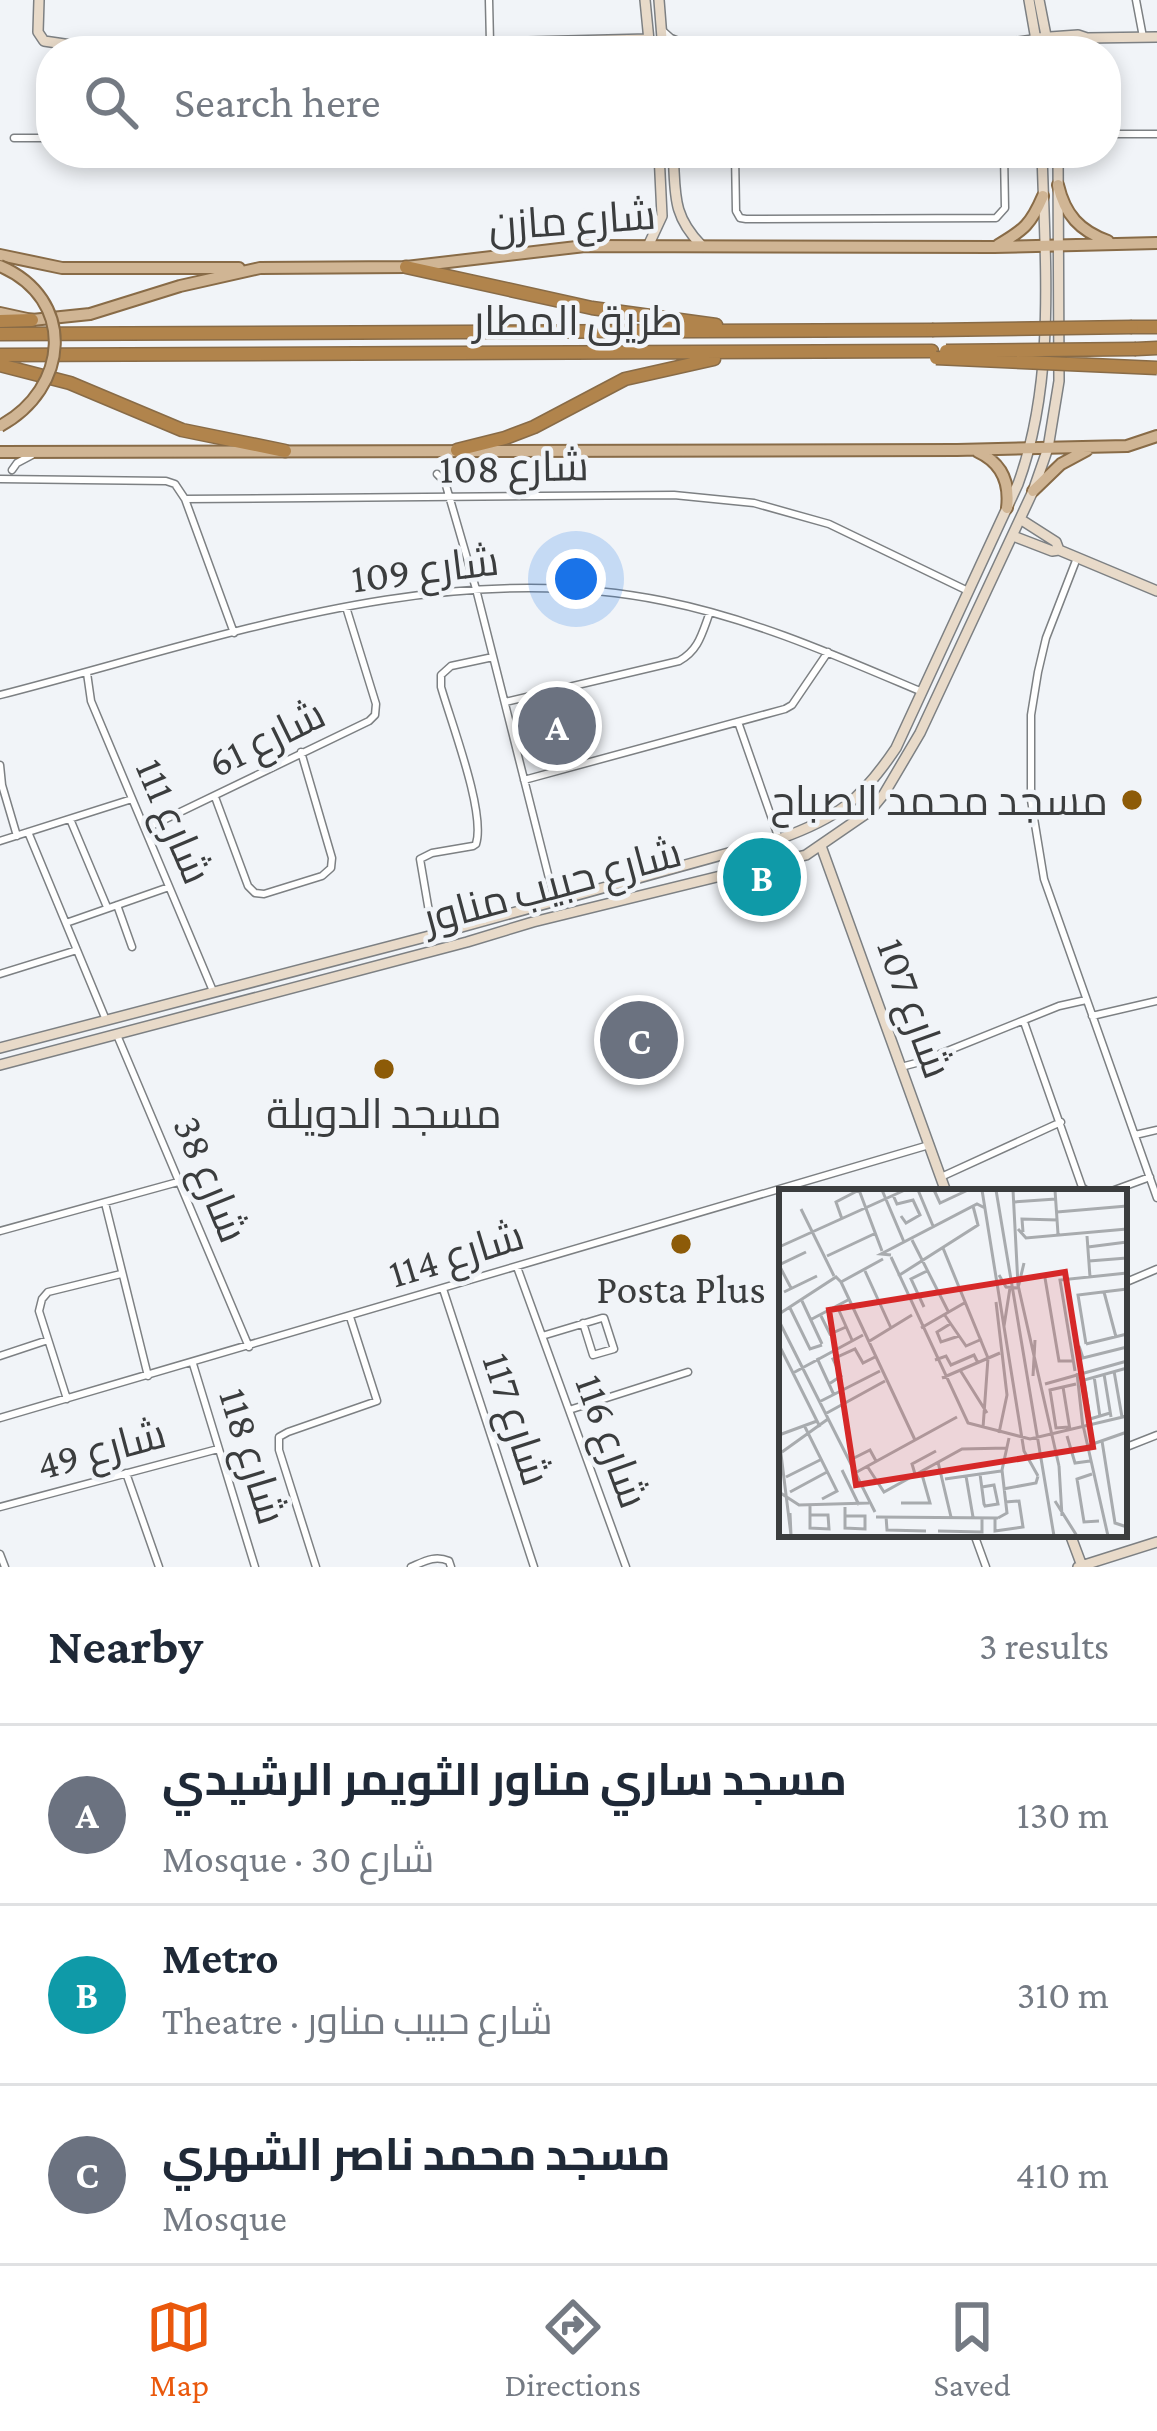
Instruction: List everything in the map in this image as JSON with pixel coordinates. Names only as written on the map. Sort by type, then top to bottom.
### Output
[{"type":"highway","points":[[406,267],[641,316],[777,332]]},
{"type":"highway","points":[[0,317],[32,320]]},
{"type":"highway","name":"طريق المطار","points":[[0,334],[1157,326]]},
{"type":"highway","name":"طريق المطار","points":[[0,355],[934,355],[1157,348]]},
{"type":"highway","points":[[457,450],[534,427],[626,379],[752,352]]},
{"type":"highway","points":[[934,355],[1157,368]]},
{"type":"highway","points":[[0,365],[70,383],[182,430],[285,451]]},
{"type":"main road","points":[[1058,185],[1061,200],[1078,225],[1106,241],[1124,243]]},
{"type":"main road","points":[[994,247],[1024,230],[1043,196]]},
{"type":"main road","name":"شارع مازن","points":[[32,320],[90,314],[260,268],[406,267],[585,246],[649,244],[994,247],[1157,243]]},
{"type":"main road","points":[[0,255],[62,268],[260,268]]},
{"type":"main road","points":[[0,266],[29,284],[43,301],[55,342],[46,383],[19,416],[0,426]]},
{"type":"main road","points":[[0,454],[1048,448],[1126,446],[1157,436]]},
{"type":"main road","points":[[1033,491],[1060,464],[1095,446]]},
{"type":"main road","points":[[957,449],[972,450],[998,465],[1006,478],[1007,508]]},
{"type":"street","points":[[39,0],[41,36]]},
{"type":"street","points":[[489,0],[490,36]]},
{"type":"street","points":[[645,0],[648,36]]},
{"type":"street","points":[[659,0],[662,36]]},
{"type":"street","points":[[1029,0],[1040,36]]},
{"type":"street","points":[[1040,0],[1042,36]]},
{"type":"street","points":[[1136,0],[1143,37]]},
{"type":"street","points":[[661,29],[669,36]]},
{"type":"street","points":[[1121,37],[1157,37]]},
{"type":"street","points":[[1121,134],[1157,134]]},
{"type":"street","points":[[14,138],[36,138]]},
{"type":"street","points":[[649,244],[662,216],[660,168]]},
{"type":"street","points":[[674,168],[679,215],[700,245]]},
{"type":"street","points":[[735,168],[736,214],[743,219],[790,219],[996,218],[1005,208],[1004,168]]},
{"type":"street","name":"شارع حبيب مناور","points":[[0,1048],[779,839],[819,825],[848,806],[872,783],[896,748],[1031,448],[1042,376],[1042,168]]},
{"type":"street","name":"شارع حبيب مناور","points":[[0,1065],[806,854],[870,811],[920,734],[1033,491],[1048,448],[1059,381],[1059,168]]},
{"type":"street","points":[[12,475],[17,463],[38,452]]},
{"type":"street","points":[[0,454],[12,475]]},
{"type":"street","points":[[437,474],[445,482],[476,589],[555,902]]},
{"type":"street","name":"شارع 108","points":[[0,479],[12,475],[166,481],[178,487],[185,499],[674,495],[754,503],[829,524],[968,591]]},
{"type":"street","points":[[185,499],[234,633]]},
{"type":"street","points":[[1020,520],[1056,542],[1060,550]]},
{"type":"street","points":[[1012,536],[1060,550],[1157,590]]},
{"type":"street","points":[[1077,558],[1038,672],[1031,715],[1031,800],[1044,880],[1157,1198]]},
{"type":"street","name":"شارع 109","points":[[0,695],[346,607],[398,597],[524,588],[617,593],[710,612],[828,652],[922,692]]},
{"type":"street","name":"شارع 61","points":[[145,829],[374,716],[376,704],[346,607]]},
{"type":"street","points":[[505,702],[679,661],[699,644],[710,612]]},
{"type":"street","points":[[948,634],[963,640]]},
{"type":"street","points":[[940,650],[950,650],[955,658]]},
{"type":"street","points":[[524,779],[791,705],[828,652]]},
{"type":"street","points":[[433,935],[420,859],[472,846],[479,834],[441,675],[451,666],[493,657]]},
{"type":"street","name":"شارع 111","points":[[87,673],[92,700],[213,992]]},
{"type":"street","points":[[738,722],[779,839]]},
{"type":"street","points":[[215,797],[248,886],[255,893],[322,876],[331,868],[332,858],[302,752]]},
{"type":"street","points":[[0,765],[17,836]]},
{"type":"street","points":[[0,841],[132,799]]},
{"type":"street","points":[[70,819],[107,907]]},
{"type":"street","points":[[28,832],[106,1020]]},
{"type":"street","name":"شارع 107","points":[[821,846],[945,1189]]},
{"type":"street","points":[[740,850],[738,860],[746,869]]},
{"type":"street","points":[[718,855],[728,867],[724,874]]},
{"type":"street","points":[[65,922],[169,887]]},
{"type":"street","points":[[117,904],[133,947]]},
{"type":"street","points":[[514,912],[509,920],[516,928]]},
{"type":"street","points":[[0,974],[77,950]]},
{"type":"street","points":[[317,965],[327,969],[327,979]]},
{"type":"street","points":[[901,1067],[1086,1000]]},
{"type":"street","points":[[1092,1016],[1157,1001]]},
{"type":"street","points":[[1023,1021],[1084,1189]]},
{"type":"street","name":"شارع 38","points":[[116,1034],[249,1347]]},
{"type":"street","points":[[22,1042],[32,1046],[24,1059]]},
{"type":"street","points":[[941,1177],[1061,1123]]},
{"type":"street","points":[[1135,1135],[1157,1130]]},
{"type":"street","name":"شارع 114","points":[[0,1418],[929,1144]]},
{"type":"street","points":[[1117,1189],[1150,1177]]},
{"type":"street","points":[[0,1232],[178,1182]]},
{"type":"street","points":[[105,1203],[148,1376]]},
{"type":"street","name":"شارع 116","points":[[517,1267],[626,1567]]},
{"type":"street","points":[[1127,1281],[1157,1270]]},
{"type":"street","points":[[67,1400],[39,1310],[42,1299],[48,1292],[121,1274]]},
{"type":"street","name":"شارع 117","points":[[443,1289],[534,1567]]},
{"type":"street","points":[[316,1567],[279,1437],[377,1401],[350,1317]]},
{"type":"street","name":"شارع 116","points":[[542,1336],[583,1324],[604,1318],[614,1349],[593,1355],[583,1324]]},
{"type":"street","points":[[0,1356],[48,1340]]},
{"type":"street","name":"شارع 118","points":[[193,1363],[255,1567]]},
{"type":"street","points":[[568,1410],[688,1372]]},
{"type":"street","points":[[1127,1447],[1157,1435]]},
{"type":"street","name":"شارع 49","points":[[0,1508],[218,1449]]},
{"type":"street","points":[[126,1473],[159,1567]]},
{"type":"street","points":[[975,1537],[986,1567]]},
{"type":"street","points":[[1071,1537],[1080,1566],[1157,1542]]},
{"type":"street","points":[[0,1553],[5,1567]]},
{"type":"street","points":[[411,1567],[441,1558],[452,1567]]},
{"type":"place","name":"مسجد ساري مناور الثويمر الرشيدي","points":[[557,726]]},
{"type":"place","name":"مسجد محمد الصباح","points":[[1132,800]]},
{"type":"place","name":"Metro","points":[[762,877]]},
{"type":"place","name":"مسجد محمد ناصر الشهري","points":[[639,1040]]},
{"type":"place","name":"مسجد الدويلة","points":[[384,1069]]},
{"type":"place","name":"Posta Plus","points":[[681,1244]]}]
